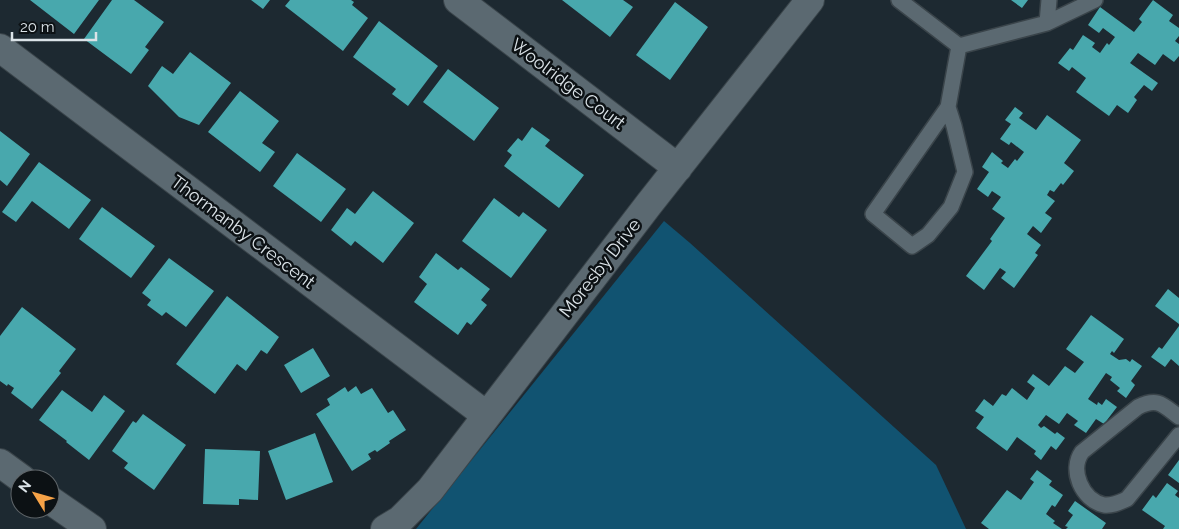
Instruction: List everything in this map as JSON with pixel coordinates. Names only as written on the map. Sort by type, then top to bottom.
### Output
[{"type":"street","name":"Woolridge Court","points":[[458,0],[678,168]]},
{"type":"street","name":"Moresby Drive","points":[[385,529],[400,520],[430,490],[486,415],[810,0]]},
{"type":"street","name":"Thormanby Crescent","points":[[0,48],[486,415]]},
{"type":"street","points":[[0,462],[10,470]]},
{"type":"street","points":[[60,507],[92,529]]},
{"type":"lane","points":[[899,0],[958,46]]},
{"type":"lane","points":[[1048,0],[1048,23]]},
{"type":"lane","points":[[958,46],[1048,23],[1095,0]]},
{"type":"lane","points":[[948,107],[965,172],[951,207],[928,235],[912,246],[873,214],[948,107],[958,46]]},
{"type":"lane","points":[[1179,417],[1161,403],[1154,401],[1138,407],[1078,457],[1076,475],[1080,485],[1086,494],[1104,505],[1114,505],[1127,499],[1179,434]]},
{"type":"shaded area","points":[[664,221],[936,465],[966,529],[416,529]]},
{"type":"building","points":[[30,0],[99,0],[74,34]]},
{"type":"building","points":[[112,0],[134,0],[164,22],[145,47],[149,50],[131,74],[84,39]]},
{"type":"building","points":[[251,0],[270,0],[263,9]]},
{"type":"building","points":[[290,0],[351,0],[354,2],[352,5],[368,18],[343,51],[285,6]]},
{"type":"building","points":[[562,0],[623,0],[633,7],[610,37]]},
{"type":"building","points":[[1011,0],[1028,0],[1022,8]]},
{"type":"building","points":[[1153,0],[1173,15],[1169,21],[1179,28],[1179,36],[1175,41],[1179,44],[1179,56],[1174,62],[1163,54],[1155,65],[1138,53],[1130,63],[1158,83],[1152,91],[1144,85],[1134,97],[1137,100],[1128,113],[1117,105],[1109,116],[1076,92],[1086,78],[1072,67],[1069,71],[1058,63],[1070,48],[1073,50],[1083,35],[1095,43],[1092,47],[1100,53],[1107,43],[1109,45],[1115,37],[1103,28],[1099,33],[1088,25],[1100,7],[1134,32],[1142,22],[1139,19]]},
{"type":"building","points":[[675,2],[708,27],[670,80],[636,55]]},
{"type":"building","points":[[379,21],[438,66],[408,106],[392,94],[396,89],[353,57]]},
{"type":"building","points":[[190,52],[231,83],[199,125],[179,117],[148,86],[162,66],[173,74]]},
{"type":"building","points":[[448,69],[499,108],[474,141],[423,102]]},
{"type":"building","points":[[240,91],[279,121],[262,143],[275,152],[260,172],[208,132]]},
{"type":"building","points":[[1015,107],[1023,113],[1019,118],[1036,130],[1047,115],[1081,140],[1064,163],[1074,171],[1063,185],[1061,183],[1054,192],[1050,190],[1047,195],[1055,201],[1045,213],[1052,218],[1041,233],[1033,226],[1027,234],[1041,245],[1035,253],[1038,255],[1014,288],[1001,278],[1006,272],[1000,268],[984,290],[966,276],[992,241],[990,239],[1005,218],[992,209],[1001,197],[992,191],[988,197],[977,189],[989,172],[982,167],[992,152],[1008,168],[1024,152],[1011,142],[1009,145],[1000,139],[1011,124],[1005,120]]},
{"type":"building","points":[[532,127],[550,140],[545,146],[584,175],[559,208],[504,166],[512,155],[507,151],[518,138],[522,141]]},
{"type":"building","points":[[0,131],[30,154],[7,186],[0,180]]},
{"type":"building","points":[[297,153],[346,189],[321,222],[273,186]]},
{"type":"building","points":[[39,162],[91,200],[69,229],[32,201],[16,222],[2,212]]},
{"type":"building","points":[[373,191],[414,223],[383,263],[355,241],[351,246],[331,230],[347,208],[355,214]]},
{"type":"building","points":[[494,198],[519,217],[523,212],[547,230],[511,278],[462,241]]},
{"type":"building","points":[[102,207],[155,246],[131,278],[79,239]]},
{"type":"building","points":[[436,253],[458,270],[461,267],[490,289],[481,300],[487,305],[471,325],[467,322],[458,335],[414,302],[427,284],[419,277]]},
{"type":"building","points":[[169,258],[214,291],[186,327],[166,312],[162,316],[147,305],[151,300],[142,293]]},
{"type":"building","points":[[1168,289],[1179,298],[1179,324],[1155,306]]},
{"type":"building","points":[[227,296],[279,337],[267,354],[261,350],[246,371],[237,364],[215,394],[176,364]]},
{"type":"building","points":[[22,307],[76,349],[59,371],[61,373],[32,409],[11,393],[14,388],[0,381],[0,336]]},
{"type":"building","points":[[1091,315],[1124,339],[1114,353],[1112,351],[1110,354],[1119,360],[1126,359],[1130,362],[1132,359],[1142,366],[1131,381],[1135,385],[1126,398],[1117,391],[1120,388],[1110,380],[1112,377],[1106,373],[1088,399],[1097,405],[1098,402],[1102,405],[1106,399],[1117,407],[1104,424],[1096,419],[1086,433],[1074,425],[1078,421],[1067,413],[1059,424],[1046,415],[1038,425],[1041,428],[1044,426],[1055,434],[1057,432],[1065,438],[1056,450],[1051,446],[1041,460],[1034,454],[1036,451],[1017,437],[1007,451],[976,428],[984,417],[975,411],[984,399],[993,406],[1002,394],[1006,396],[1012,388],[1027,400],[1035,388],[1027,382],[1033,374],[1049,386],[1065,366],[1075,373],[1084,362],[1066,349]]},
{"type":"building","points":[[1179,326],[1179,366],[1171,359],[1165,367],[1151,357],[1159,347],[1162,349]]},
{"type":"building","points":[[313,348],[330,376],[301,393],[284,365]]},
{"type":"building","points":[[356,386],[361,394],[372,388],[388,413],[393,410],[406,430],[389,441],[390,443],[377,452],[375,450],[368,454],[371,459],[352,471],[316,414],[330,405],[327,399],[345,387],[348,392]]},
{"type":"building","points":[[62,390],[92,412],[104,395],[125,411],[89,460],[39,420]]},
{"type":"building","points":[[143,414],[186,445],[154,490],[124,468],[128,463],[112,451],[133,421],[136,423]]},
{"type":"building","points":[[315,433],[333,482],[286,500],[268,451]]},
{"type":"building","points":[[205,449],[260,451],[258,500],[239,499],[239,505],[203,504]]},
{"type":"building","points":[[1179,460],[1179,483],[1168,475]]},
{"type":"building","points":[[1037,470],[1052,481],[1049,485],[1063,495],[1055,507],[1052,505],[1046,514],[1055,521],[1053,523],[1062,529],[989,529],[981,523],[1007,490],[1021,500],[1034,482],[1030,479]]},
{"type":"building","points":[[1167,483],[1178,491],[1175,495],[1179,498],[1179,529],[1163,529],[1165,526],[1142,510],[1153,495],[1156,498]]},
{"type":"building","points":[[1075,501],[1106,523],[1102,529],[1066,529],[1068,527],[1065,526],[1073,515],[1068,511]]}]
